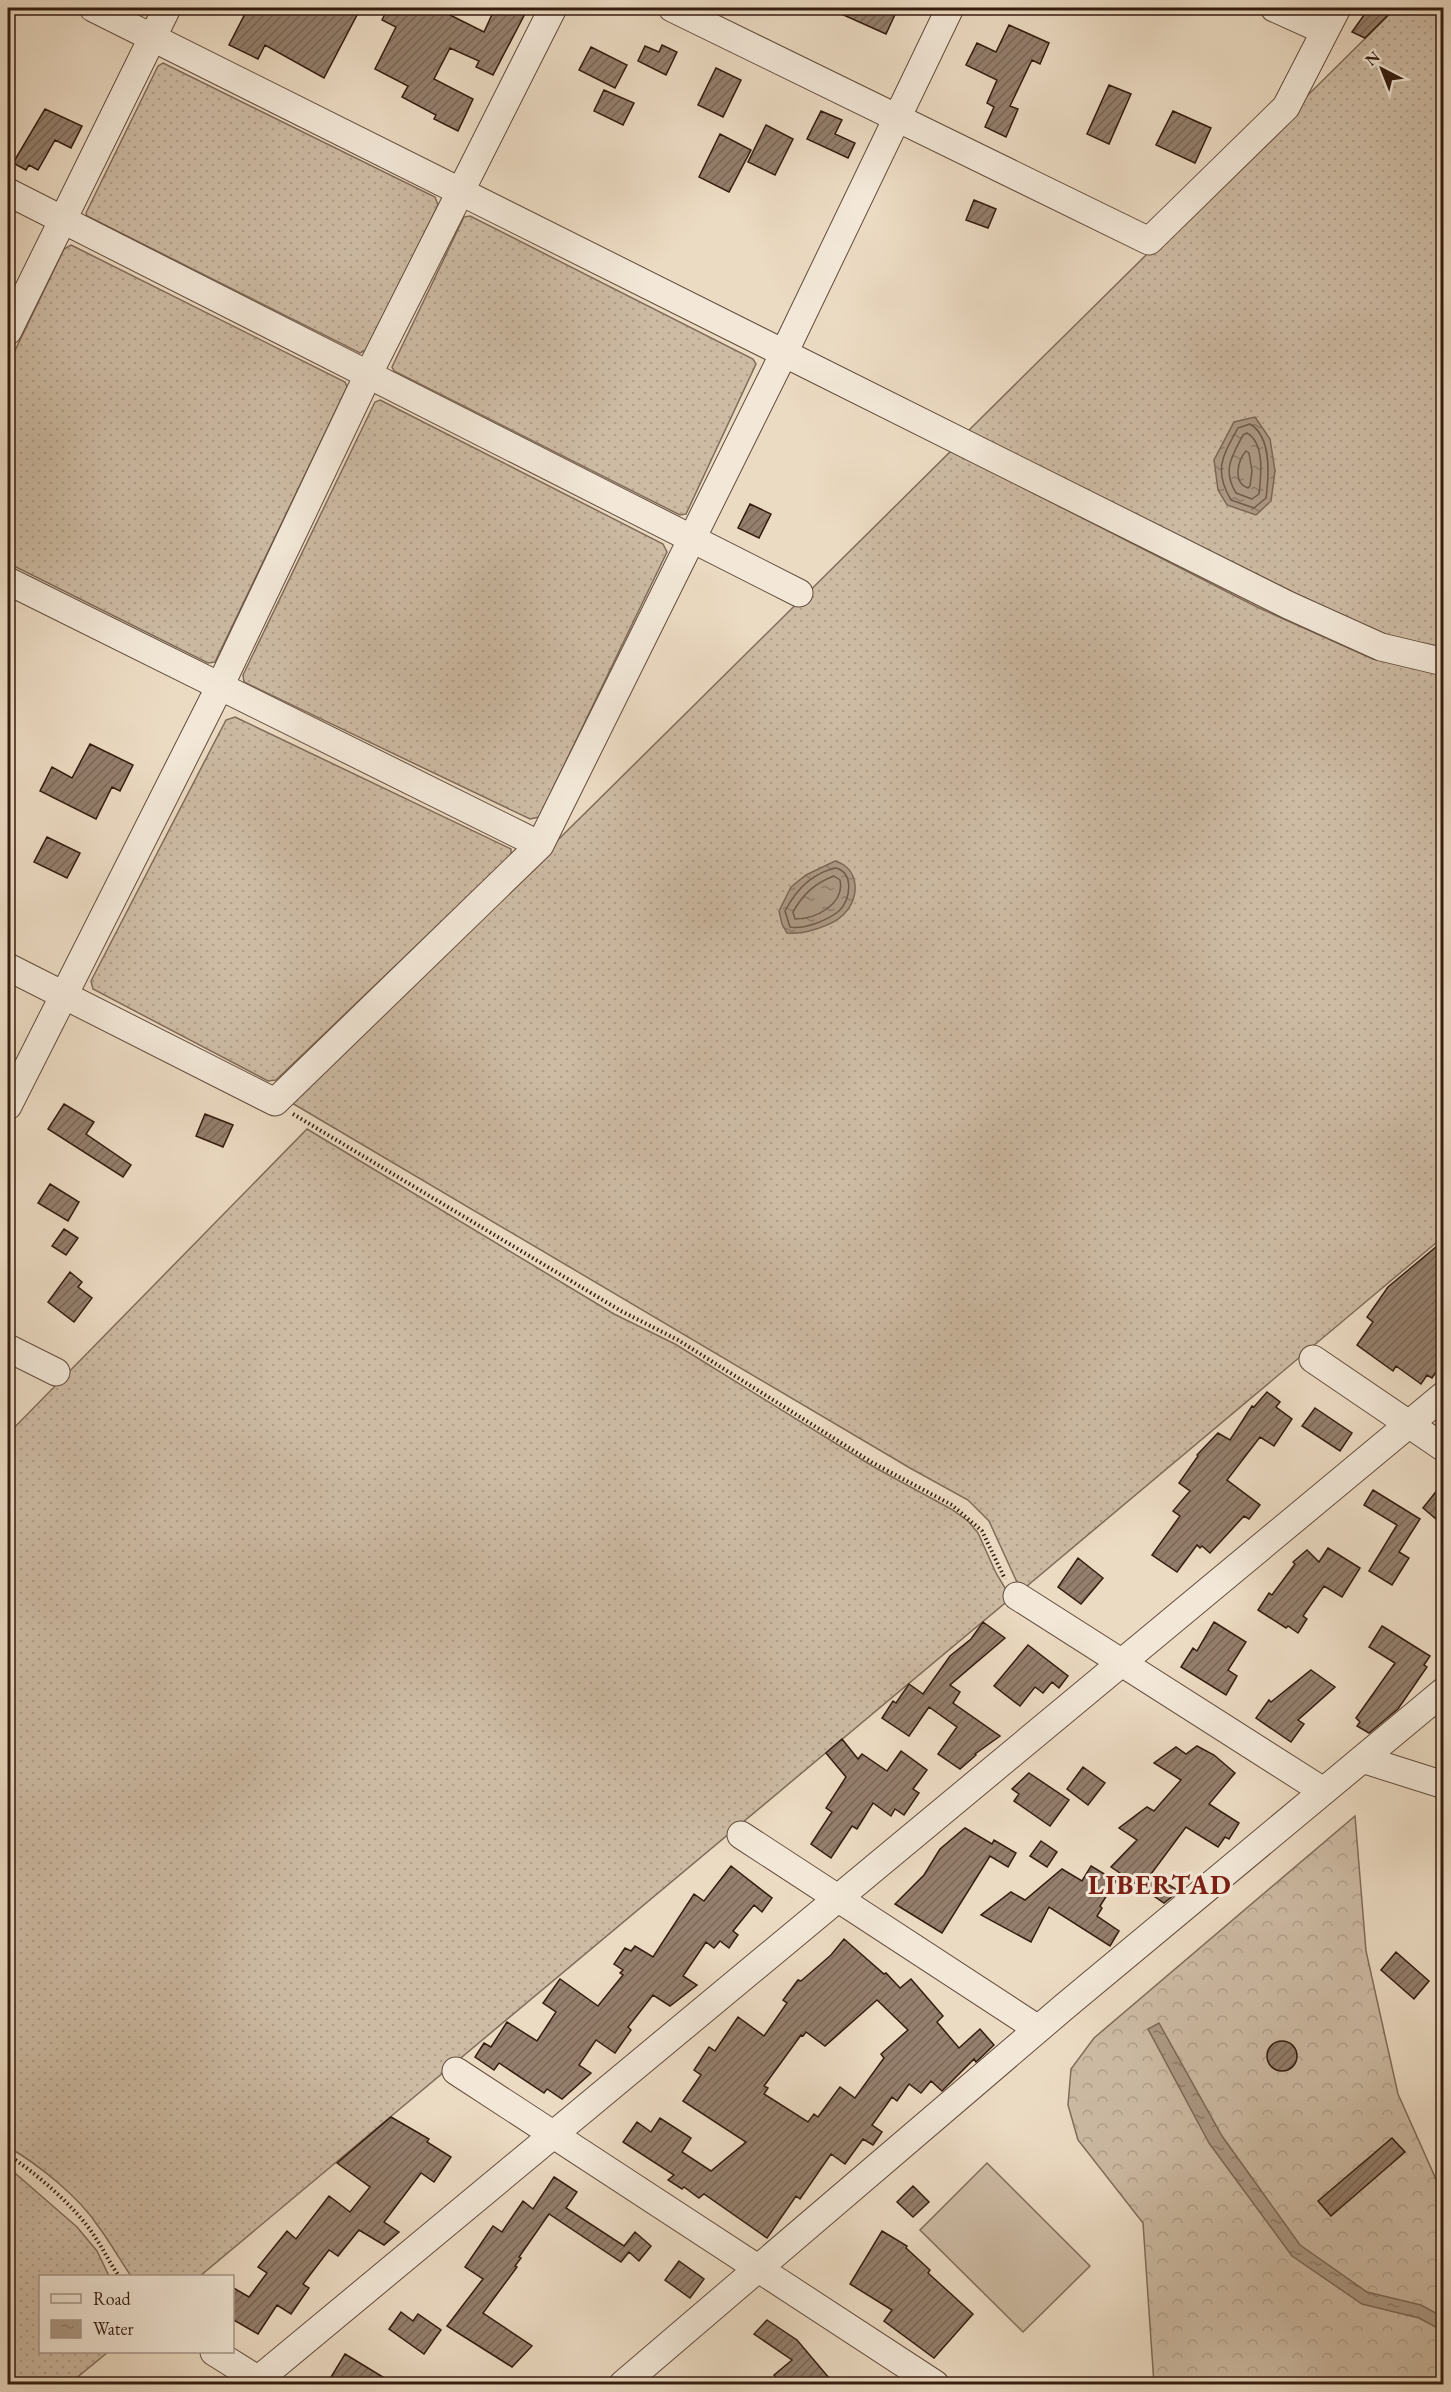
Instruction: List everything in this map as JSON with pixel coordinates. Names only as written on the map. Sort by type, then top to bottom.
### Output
[{"type":"street","points":[[93,8],[1298,610],[1381,647],[1443,662]]},
{"type":"street","points":[[8,331],[167,8]]},
{"type":"street","points":[[8,1106],[220,686],[368,375],[553,8]]},
{"type":"street","points":[[672,8],[1149,241],[1286,107],[1337,8]]},
{"type":"street","points":[[8,967],[274,1102],[540,845],[784,353],[950,8]]},
{"type":"street","points":[[1274,8],[1325,31]]},
{"type":"street","points":[[8,192],[799,593]]},
{"type":"street","points":[[8,581],[540,845]]},
{"type":"street","points":[[8,1348],[56,1372]]},
{"type":"street","points":[[1313,1359],[1443,1448]]},
{"type":"street","points":[[215,2353],[259,2383],[1443,1395]]},
{"type":"street","points":[[1017,1596],[1323,1791]]},
{"type":"street","points":[[623,2385],[1038,2029],[1443,1691]]},
{"type":"street","points":[[1362,1759],[1443,1785]]},
{"type":"street","points":[[741,1835],[1038,2029]]},
{"type":"street","points":[[456,2071],[935,2385]]},
{"type":"path","points":[[274,1102],[611,1305],[678,1340],[873,1462],[952,1504],[982,1531],[1002,1574],[1017,1596]]},
{"type":"path","points":[[8,2155],[80,2217],[95,2236],[118,2275]]},
{"type":"green space","points":[[1396,8],[1443,8],[1443,647],[1387,636],[1327,609],[968,431]]},
{"type":"green space","points":[[163,63],[435,197],[438,205],[368,349],[360,353],[87,216],[86,213],[158,66]]},
{"type":"green space","points":[[470,216],[753,359],[756,364],[686,514],[680,515],[394,371],[392,367],[464,217]]},
{"type":"green space","points":[[71,245],[345,382],[347,387],[215,662],[208,663],[8,563],[8,365],[64,249]]},
{"type":"green space","points":[[380,400],[663,544],[667,552],[539,817],[530,819],[244,682],[243,675],[375,402]]},
{"type":"green space","points":[[951,451],[1257,607],[1373,659],[1443,672],[1443,1237],[1021,1591],[989,1521],[968,1500],[292,1103]]},
{"type":"green space","points":[[235,717],[511,849],[511,855],[276,1080],[268,1081],[93,989],[91,981],[226,720]]},
{"type":"green space","points":[[307,1129],[614,1314],[675,1344],[874,1467],[951,1509],[968,1521],[978,1533],[996,1573],[1011,1598],[201,2275],[130,2275],[80,2204],[45,2172],[8,2147],[8,1434]]},
{"type":"green space","points":[[1355,1816],[1366,1951],[1398,2094],[1443,2195],[1443,2384],[1154,2384],[1143,2223],[1078,2140],[1068,2105],[1071,2069],[1094,2038]]},
{"type":"green space","points":[[987,2163],[1090,2266],[1023,2332],[920,2230]]},
{"type":"green space","points":[[8,2167],[77,2227],[97,2251],[109,2275],[39,2275],[39,2353],[107,2353],[69,2384],[8,2384]]},
{"type":"water","points":[[1255,417],[1270,439],[1275,471],[1271,501],[1256,515],[1227,505],[1218,490],[1214,460],[1234,422]]},
{"type":"water","points":[[835,861],[849,870],[853,876],[855,892],[849,907],[839,918],[825,926],[801,933],[787,933],[779,911],[791,887],[806,875]]},
{"type":"water","points":[[1159,2023],[1222,2136],[1300,2245],[1367,2292],[1421,2305],[1443,2317],[1443,2331],[1419,2318],[1362,2304],[1292,2256],[1209,2143],[1148,2029]]},
{"type":"building","points":[[248,8],[348,8],[358,13],[324,78],[265,45],[258,59],[229,45]]},
{"type":"building","points":[[388,8],[439,8],[484,32],[495,8],[528,8],[493,75],[476,67],[479,61],[450,48],[434,79],[473,99],[458,131],[434,119],[436,115],[402,97],[408,86],[375,69],[396,27],[382,20]]},
{"type":"building","points":[[828,8],[898,8],[886,34]]},
{"type":"building","points":[[1369,8],[1395,8],[1365,38],[1352,32]]},
{"type":"building","points":[[1009,25],[1049,43],[1040,64],[1032,60],[1010,106],[1018,109],[1006,137],[985,127],[994,107],[987,103],[997,80],[966,65],[977,43],[996,52]]},
{"type":"building","points":[[662,45],[677,52],[666,75],[638,61],[645,46],[659,52]]},
{"type":"building","points":[[591,47],[627,65],[615,88],[579,70]]},
{"type":"building","points":[[716,68],[741,80],[723,117],[698,105]]},
{"type":"building","points":[[1109,85],[1131,94],[1109,144],[1087,134]]},
{"type":"building","points":[[604,90],[634,103],[623,125],[594,111]]},
{"type":"building","points":[[45,109],[82,126],[71,148],[55,140],[38,170],[29,165],[26,170],[13,163]]},
{"type":"building","points":[[821,111],[842,120],[835,134],[855,143],[848,158],[807,139]]},
{"type":"building","points":[[1173,111],[1211,128],[1195,163],[1156,145]]},
{"type":"building","points":[[766,125],[793,139],[775,175],[748,162]]},
{"type":"building","points":[[720,134],[751,150],[729,192],[699,177]]},
{"type":"building","points":[[974,200],[996,209],[988,228],[966,220]]},
{"type":"building","points":[[750,504],[771,514],[759,538],[738,528]]},
{"type":"building","points":[[90,744],[133,765],[120,791],[112,787],[96,819],[40,791],[52,767],[72,778]]},
{"type":"building","points":[[47,837],[80,853],[67,878],[34,862]]},
{"type":"building","points":[[64,1104],[94,1122],[86,1134],[131,1165],[123,1177],[48,1129]]},
{"type":"building","points":[[205,1114],[233,1125],[223,1147],[196,1136]]},
{"type":"building","points":[[50,1184],[79,1202],[68,1221],[38,1203]]},
{"type":"building","points":[[64,1229],[78,1238],[66,1255],[52,1246]]},
{"type":"building","points":[[1443,1241],[1443,1362],[1432,1378],[1427,1375],[1421,1384],[1396,1366],[1393,1371],[1357,1345],[1373,1322],[1367,1317],[1388,1287]]},
{"type":"building","points":[[70,1272],[82,1282],[78,1287],[92,1298],[74,1322],[48,1302]]},
{"type":"building","points":[[1267,1392],[1280,1402],[1276,1407],[1292,1419],[1274,1446],[1260,1437],[1227,1480],[1260,1505],[1249,1519],[1244,1516],[1210,1553],[1197,1545],[1177,1572],[1152,1555],[1180,1516],[1173,1511],[1190,1491],[1179,1483],[1197,1455],[1218,1433],[1230,1440],[1252,1406],[1254,1407]]},
{"type":"building","points":[[1315,1408],[1352,1433],[1340,1451],[1302,1426]]},
{"type":"building","points":[[1443,1483],[1443,1525],[1423,1508]]},
{"type":"building","points":[[1373,1490],[1420,1519],[1399,1552],[1409,1558],[1392,1585],[1369,1571],[1397,1525],[1364,1505]]},
{"type":"building","points":[[1328,1548],[1360,1568],[1342,1597],[1324,1586],[1303,1616],[1307,1619],[1298,1633],[1258,1610],[1269,1593],[1272,1595],[1295,1564],[1293,1562],[1307,1550],[1319,1562]]},
{"type":"building","points":[[1078,1558],[1103,1578],[1081,1604],[1058,1587]]},
{"type":"building","points":[[983,1622],[1005,1638],[950,1685],[960,1692],[953,1703],[1000,1736],[975,1754],[960,1769],[938,1754],[957,1727],[929,1707],[909,1736],[882,1718],[893,1701],[896,1703],[909,1684],[923,1694],[950,1656],[971,1639]]},
{"type":"building","points":[[1214,1622],[1246,1642],[1228,1670],[1237,1676],[1226,1695],[1181,1667],[1193,1648],[1197,1651]]},
{"type":"building","points":[[1382,1626],[1430,1656],[1424,1665],[1427,1667],[1398,1709],[1369,1733],[1357,1726],[1360,1722],[1356,1718],[1395,1663],[1369,1647]]},
{"type":"building","points":[[1028,1645],[1068,1676],[1059,1688],[1052,1682],[1043,1693],[1035,1687],[1020,1706],[994,1686]]},
{"type":"building","points":[[1311,1670],[1335,1687],[1298,1720],[1304,1724],[1291,1742],[1256,1718],[1269,1700],[1271,1702]]},
{"type":"building","points":[[842,1739],[858,1759],[862,1754],[887,1771],[901,1751],[927,1770],[913,1789],[919,1793],[904,1815],[895,1809],[891,1816],[873,1803],[857,1829],[852,1826],[831,1858],[811,1844],[832,1812],[826,1808],[846,1777],[826,1753]]},
{"type":"building","points":[[1197,1746],[1214,1755],[1235,1773],[1209,1804],[1239,1823],[1229,1839],[1225,1837],[1218,1847],[1186,1827],[1151,1874],[1179,1891],[1164,1903],[1111,1867],[1137,1840],[1119,1828],[1147,1807],[1154,1811],[1181,1780],[1154,1763],[1176,1747],[1186,1754]]},
{"type":"building","points":[[1083,1767],[1105,1783],[1088,1805],[1067,1789]]},
{"type":"building","points":[[1029,1773],[1069,1800],[1050,1826],[1014,1801],[1019,1794],[1012,1789]]},
{"type":"building","points":[[965,1828],[992,1844],[994,1840],[1016,1853],[1008,1867],[990,1856],[942,1933],[895,1904],[924,1875],[940,1849]]},
{"type":"building","points":[[1041,1841],[1057,1852],[1047,1867],[1030,1856]]},
{"type":"building","points":[[731,1866],[772,1898],[762,1912],[754,1905],[733,1931],[738,1935],[729,1948],[720,1941],[714,1948],[706,1942],[683,1976],[697,1985],[670,2006],[653,1995],[628,2027],[631,2030],[615,2053],[596,2040],[579,2065],[591,2073],[562,2099],[547,2089],[544,2093],[499,2063],[494,2070],[475,2057],[484,2043],[491,2047],[507,2022],[537,2041],[556,2012],[543,2003],[560,1979],[598,2006],[623,1975],[620,1973],[623,1970],[614,1964],[625,1948],[631,1951],[635,1946],[653,1957],[694,1894],[704,1901]]},
{"type":"building","points":[[1091,1866],[1116,1881],[1100,1906],[1102,1908],[1097,1916],[1119,1931],[1110,1946],[1049,1907],[1031,1942],[981,1915],[1011,1892],[1025,1900],[1062,1869],[1082,1881]]},
{"type":"building","points":[[844,1939],[884,1974],[886,1973],[900,1988],[911,1979],[943,2016],[937,2022],[959,2048],[980,2029],[994,2045],[976,2062],[974,2059],[942,2091],[931,2081],[921,2093],[909,2084],[897,2101],[892,2097],[872,2125],[882,2132],[873,2145],[863,2139],[845,2164],[831,2154],[800,2199],[796,2196],[767,2238],[704,2194],[699,2198],[684,2187],[682,2189],[668,2180],[674,2175],[623,2142],[637,2122],[651,2132],[660,2118],[691,2138],[682,2152],[711,2171],[746,2142],[683,2101],[701,2075],[694,2070],[709,2047],[715,2051],[738,2017],[764,2036],[787,2003],[783,2000],[798,1980],[801,1981],[831,1955]],"holes":[[[877,2000],[908,2030],[881,2054],[884,2058],[855,2098],[840,2087],[818,2117],[814,2114],[808,2122],[764,2094],[768,2088],[764,2086],[801,2035],[803,2036],[806,2032],[825,2046]]]},
{"type":"building","points":[[1396,1952],[1429,1981],[1414,1999],[1381,1970]]},
{"type":"building","points":[[1282,2041],[1288,2042],[1296,2050],[1296,2062],[1288,2070],[1282,2071],[1276,2070],[1268,2062],[1267,2056],[1268,2050],[1276,2042]]},
{"type":"building","points":[[391,2117],[429,2139],[427,2142],[451,2157],[434,2182],[421,2173],[384,2222],[399,2232],[384,2245],[359,2230],[338,2256],[329,2250],[303,2284],[309,2288],[291,2314],[277,2305],[258,2334],[234,2320],[234,2288],[249,2297],[267,2273],[258,2267],[287,2231],[296,2239],[329,2196],[350,2212],[370,2187],[337,2163]]},
{"type":"building","points":[[1392,2138],[1405,2152],[1331,2216],[1318,2201]]},
{"type":"building","points":[[554,2177],[577,2192],[566,2208],[624,2246],[635,2232],[651,2246],[639,2261],[629,2252],[621,2262],[549,2214],[519,2257],[521,2258],[515,2266],[517,2267],[483,2313],[532,2346],[512,2367],[447,2326],[483,2279],[465,2267],[493,2226],[502,2232],[523,2201],[533,2209]]},
{"type":"building","points":[[913,2186],[929,2202],[913,2217],[897,2202]]},
{"type":"building","points":[[882,2231],[907,2246],[906,2248],[930,2270],[928,2273],[973,2314],[934,2358],[884,2321],[892,2310],[850,2284]]},
{"type":"building","points":[[679,2261],[704,2279],[690,2298],[665,2280]]},
{"type":"building","points":[[401,2312],[413,2321],[418,2314],[441,2330],[424,2354],[389,2329]]},
{"type":"building","points":[[767,2320],[797,2340],[835,2385],[783,2385],[774,2375],[792,2360],[754,2334]]},
{"type":"building","points":[[345,2354],[396,2385],[343,2385],[331,2377]]},
{"type":"district","name":"LIBERTAD","points":[[1160,1885]]}]
